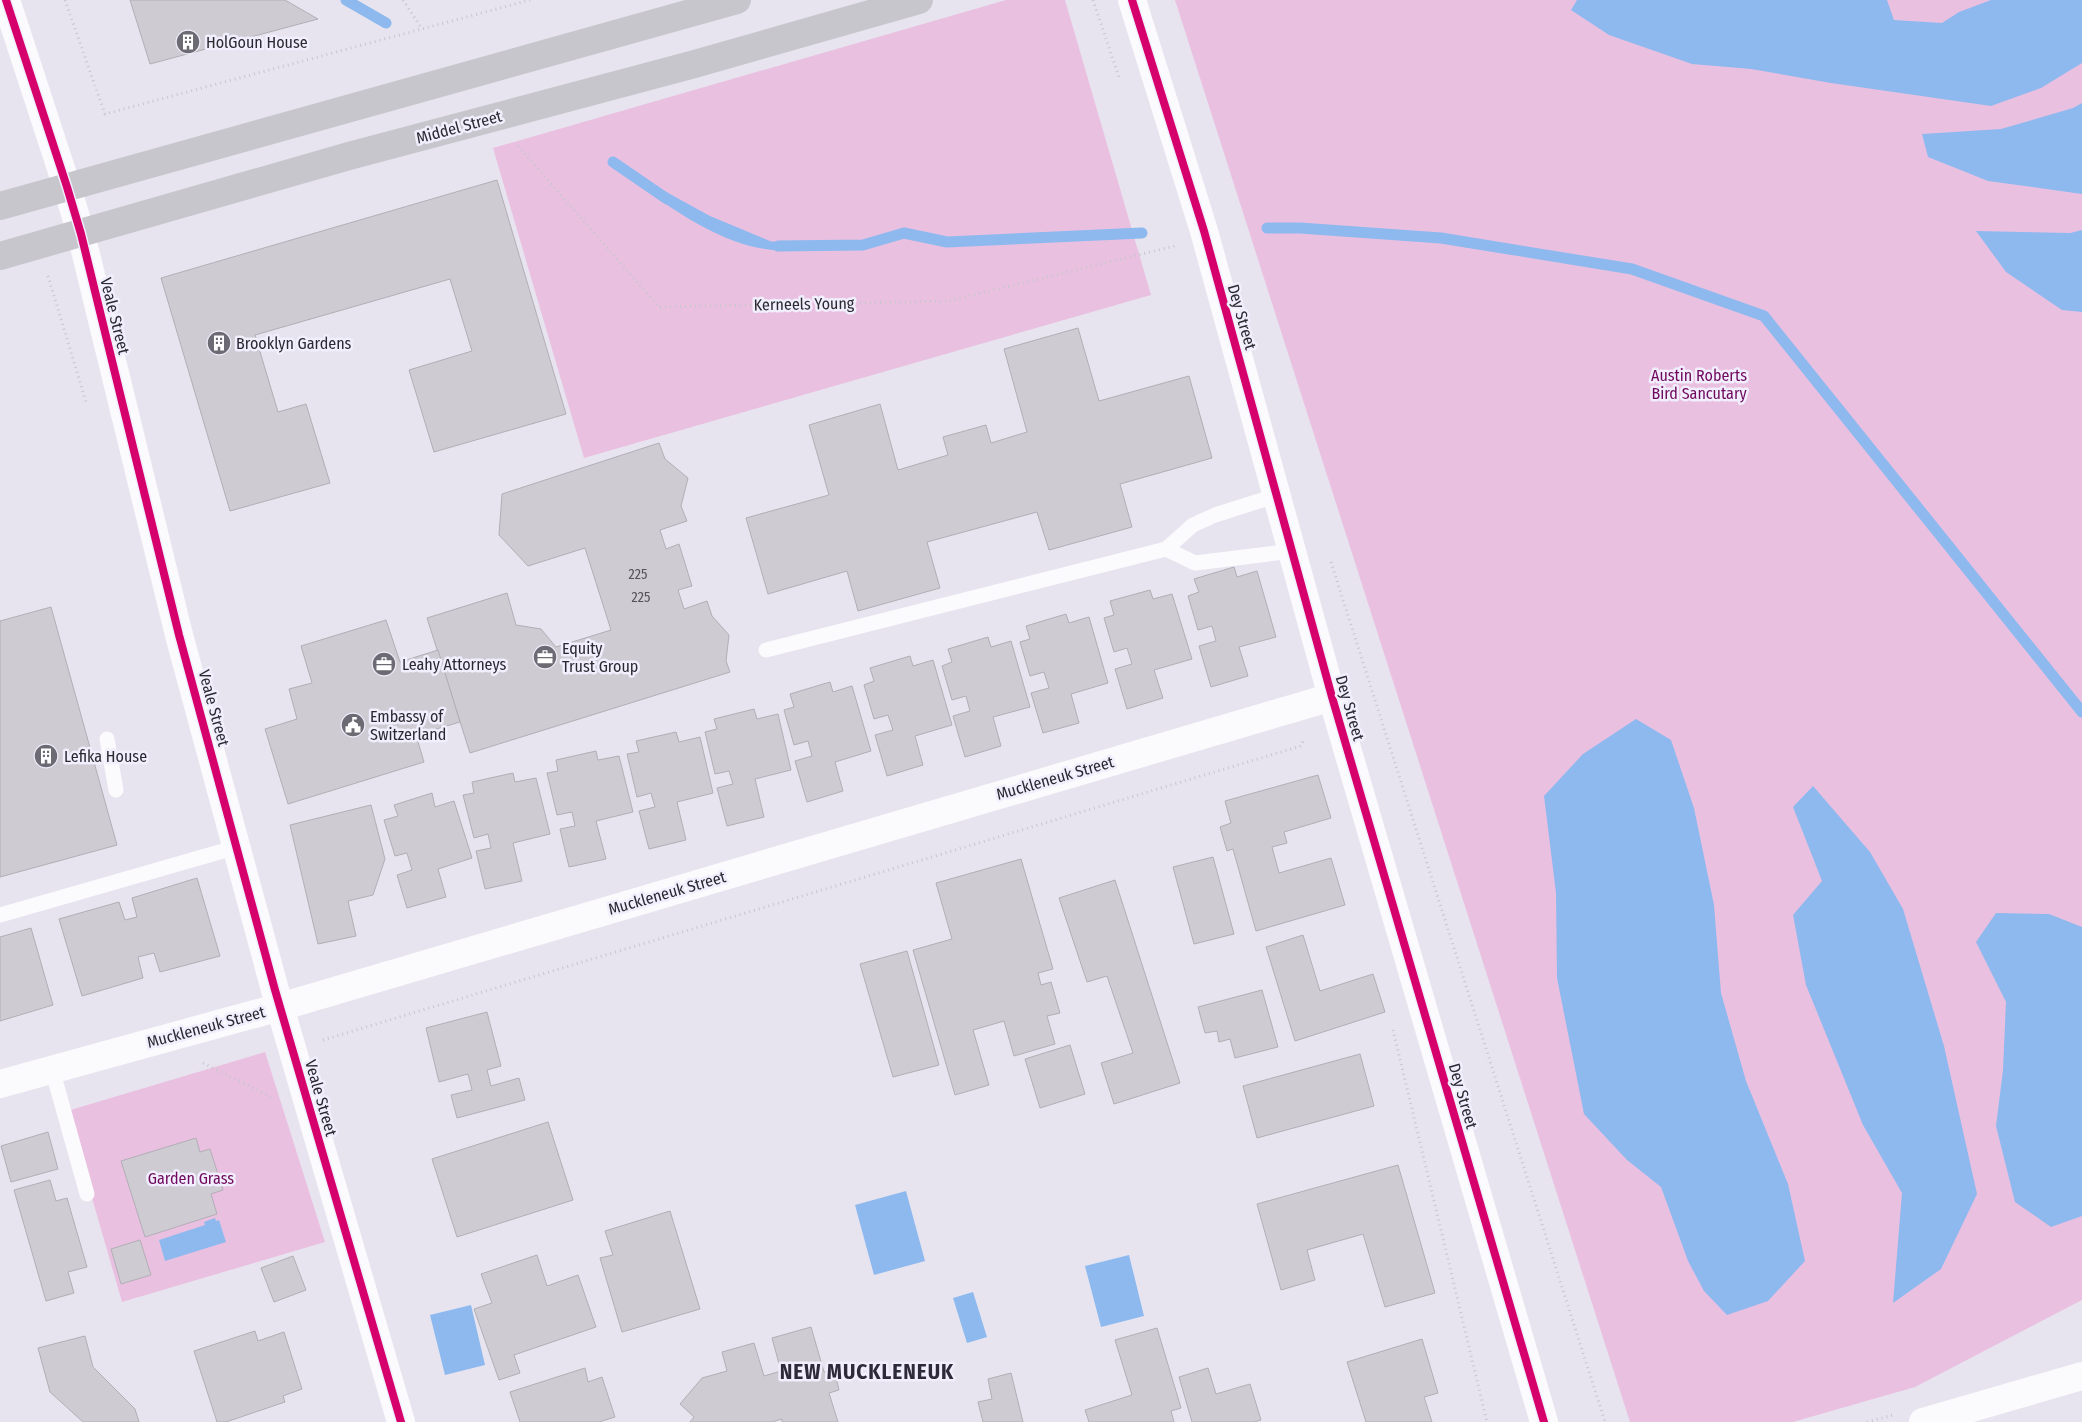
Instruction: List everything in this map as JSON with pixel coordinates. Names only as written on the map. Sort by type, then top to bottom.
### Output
[{"type":"main road","points":[[0,206],[737,0]]},
{"type":"main road","name":"Middel Street","points":[[0,256],[349,156],[709,60],[919,0]]},
{"type":"street","name":"Veale Street","points":[[6,0],[67,187],[177,626],[280,1007],[401,1422]]},
{"type":"street","name":"Dey Street","points":[[1132,0],[1204,231],[1278,495],[1332,698],[1544,1422]]},
{"type":"street","name":"Muckleneuk Street","points":[[0,1084],[280,1007],[1332,698]]},
{"type":"street","points":[[1923,1422],[2082,1376]]},
{"type":"lane","points":[[766,650],[1166,549],[1193,525],[1215,515],[1278,495]]},
{"type":"lane","points":[[1166,549],[1194,563],[1293,551]]},
{"type":"lane","points":[[107,739],[116,790]]},
{"type":"lane","points":[[0,915],[237,847]]},
{"type":"lane","points":[[52,1069],[87,1194]]},
{"type":"path","points":[[65,0],[105,114],[530,0]]},
{"type":"path","points":[[403,0],[422,29]]},
{"type":"path","points":[[1331,560],[1605,1422]]},
{"type":"path","points":[[323,1050],[321,1040],[1301,746]]},
{"type":"path","points":[[1392,1029],[1487,1422]]},
{"type":"path","points":[[202,1062],[279,1100]]},
{"type":"green space","points":[[1006,0],[1065,0],[1151,295],[584,458],[493,148]]},
{"type":"green space","name":"Austin Roberts Bird Sancutary","points":[[1175,0],[2082,0],[2082,1300],[1915,1387],[1793,1422],[1630,1422]]},
{"type":"green space","name":"Garden Grass","points":[[265,1052],[325,1242],[122,1302],[67,1111]]},
{"type":"water","points":[[1577,0],[1887,0],[1894,20],[1942,23],[1959,12],[1991,0],[2082,0],[2082,63],[2041,88],[1991,106],[1831,83],[1751,69],[1692,64],[1609,35],[1571,10]]},
{"type":"water","points":[[2082,103],[2082,194],[1988,181],[1928,157],[1922,134],[2001,129],[2073,108]]},
{"type":"water","points":[[659,188],[710,216],[770,241],[793,245],[794,247],[792,250],[773,250],[737,242],[719,235],[654,196]]},
{"type":"water","points":[[2082,230],[2082,312],[2062,310],[2006,272],[1976,231],[2070,233]]},
{"type":"water","points":[[1636,719],[1671,740],[1694,808],[1714,905],[1721,993],[1746,1081],[1788,1184],[1805,1261],[1768,1301],[1727,1315],[1704,1291],[1688,1261],[1661,1187],[1627,1160],[1584,1114],[1557,978],[1556,893],[1544,796],[1583,754]]},
{"type":"water","points":[[1813,786],[1870,852],[1903,909],[1944,1046],[1977,1194],[1941,1269],[1893,1303],[1902,1193],[1863,1125],[1806,985],[1793,915],[1822,881],[1793,807]]},
{"type":"water","points":[[1996,913],[2049,914],[2082,927],[2082,1216],[2051,1227],[2015,1202],[1996,1126],[2003,1070],[2006,1002],[1976,942]]},
{"type":"water","points":[[906,1191],[925,1261],[874,1275],[855,1205]]},
{"type":"water","points":[[215,1218],[216,1221],[219,1220],[226,1242],[165,1261],[159,1240],[205,1225],[204,1222]]},
{"type":"water","points":[[1129,1255],[1144,1316],[1101,1327],[1085,1266]]},
{"type":"water","points":[[973,1292],[987,1337],[967,1343],[953,1298]]},
{"type":"water","points":[[471,1305],[485,1365],[445,1375],[430,1315]]},
{"type":"building","name":"HolGoun House","points":[[130,0],[285,0],[318,19],[150,64]]},
{"type":"building","name":"Brooklyn Gardens","points":[[497,180],[566,414],[434,452],[409,370],[472,351],[450,279],[255,335],[278,412],[306,404],[330,483],[230,511],[161,278]]},
{"type":"building","points":[[1078,328],[1099,401],[1189,376],[1212,458],[1120,484],[1132,527],[1049,550],[1037,512],[927,542],[940,588],[858,611],[847,571],[768,594],[746,518],[829,495],[809,425],[880,404],[898,470],[948,455],[943,437],[986,425],[991,443],[1027,432],[1004,349]]},
{"type":"building","points":[[659,443],[665,459],[688,478],[681,506],[687,521],[660,530],[666,549],[679,544],[692,586],[678,590],[684,609],[707,601],[712,616],[729,635],[726,661],[730,672],[470,753],[427,618],[507,593],[516,625],[541,629],[556,647],[611,630],[585,548],[528,566],[499,535],[502,494]]},
{"type":"building","points":[[1234,567],[1237,577],[1257,571],[1276,637],[1239,647],[1248,676],[1211,687],[1199,646],[1216,641],[1212,626],[1198,630],[1188,596],[1199,592],[1194,579]]},
{"type":"building","points":[[1150,590],[1153,599],[1172,594],[1192,659],[1154,670],[1163,698],[1127,709],[1115,669],[1132,664],[1127,648],[1114,652],[1104,618],[1114,615],[1110,601]]},
{"type":"building","name":"Lefika House","points":[[51,607],[117,845],[0,877],[0,621]]},
{"type":"building","points":[[1066,614],[1069,623],[1089,617],[1108,683],[1071,694],[1079,723],[1043,733],[1031,693],[1049,688],[1044,672],[1030,676],[1020,642],[1030,639],[1026,626]]},
{"type":"building","points":[[386,620],[400,662],[438,650],[460,722],[416,735],[424,762],[288,804],[265,729],[297,719],[289,689],[312,683],[301,646]]},
{"type":"building","points":[[988,637],[991,647],[1011,641],[1030,707],[993,717],[1001,746],[965,757],[953,716],[970,711],[966,696],[952,700],[942,666],[952,662],[948,649]]},
{"type":"building","points":[[910,656],[913,666],[933,660],[952,725],[915,736],[923,765],[887,776],[875,735],[893,730],[888,715],[874,719],[864,685],[874,681],[870,668]]},
{"type":"building","points":[[830,682],[833,692],[852,686],[871,751],[835,762],[843,791],[807,802],[795,761],[812,756],[808,741],[794,745],[784,710],[794,707],[790,694]]},
{"type":"building","points":[[754,709],[757,719],[778,714],[791,770],[755,779],[764,817],[727,826],[717,788],[733,784],[729,771],[715,774],[705,732],[717,729],[714,719]]},
{"type":"building","points":[[676,732],[679,742],[700,737],[713,793],[677,802],[686,840],[649,849],[639,811],[655,807],[651,793],[637,797],[627,754],[639,752],[636,741]]},
{"type":"building","points":[[596,751],[598,760],[619,756],[633,812],[596,821],[606,859],[569,867],[560,829],[575,826],[572,812],[557,815],[547,773],[558,771],[556,760]]},
{"type":"building","points":[[513,773],[515,782],[536,778],[550,834],[513,843],[522,881],[485,889],[476,851],[491,848],[488,834],[474,838],[463,795],[474,793],[472,782]]},
{"type":"building","points":[[1318,775],[1331,818],[1284,832],[1287,843],[1272,847],[1279,873],[1331,858],[1345,905],[1256,931],[1233,849],[1227,851],[1220,827],[1231,823],[1225,801]]},
{"type":"building","points":[[432,793],[435,807],[454,801],[472,858],[438,869],[446,897],[407,908],[397,875],[412,870],[407,853],[395,856],[384,820],[398,816],[394,805]]},
{"type":"building","points":[[371,805],[385,859],[373,895],[348,901],[356,936],[318,944],[290,825]]},
{"type":"building","points":[[1213,857],[1234,934],[1194,944],[1173,867]]},
{"type":"building","points":[[1021,859],[1053,969],[1038,973],[1041,985],[1051,982],[1060,1013],[1047,1016],[1055,1044],[1014,1056],[1004,1021],[973,1030],[989,1085],[955,1095],[913,950],[952,939],[936,883]]},
{"type":"building","points":[[197,878],[220,956],[160,972],[154,953],[138,957],[143,978],[82,996],[59,919],[119,902],[125,920],[137,917],[132,898]]},
{"type":"building","points":[[1115,880],[1180,1083],[1114,1104],[1101,1063],[1133,1053],[1107,976],[1087,982],[1059,898]]},
{"type":"building","points":[[31,928],[53,1005],[0,1021],[0,937]]},
{"type":"building","points":[[1303,935],[1320,991],[1373,974],[1385,1012],[1295,1041],[1266,947]]},
{"type":"building","points":[[907,951],[939,1065],[893,1077],[860,964]]},
{"type":"building","points":[[1262,990],[1278,1047],[1235,1058],[1230,1039],[1219,1042],[1217,1031],[1205,1033],[1198,1007]]},
{"type":"building","points":[[487,1012],[501,1066],[487,1070],[491,1086],[519,1078],[525,1100],[457,1118],[451,1095],[472,1090],[468,1074],[439,1082],[426,1028]]},
{"type":"building","points":[[1070,1045],[1085,1094],[1040,1108],[1025,1059]]},
{"type":"building","points":[[1360,1054],[1374,1106],[1257,1138],[1243,1086]]},
{"type":"building","points":[[548,1122],[573,1200],[457,1237],[432,1159]]},
{"type":"building","points":[[48,1132],[58,1169],[11,1182],[1,1146]]},
{"type":"building","points":[[196,1138],[200,1152],[210,1149],[223,1190],[211,1194],[217,1214],[145,1237],[121,1161]]},
{"type":"building","points":[[1398,1165],[1435,1293],[1385,1307],[1363,1234],[1307,1250],[1315,1280],[1281,1290],[1257,1204]]},
{"type":"building","points":[[50,1180],[56,1201],[67,1198],[87,1267],[68,1272],[74,1293],[46,1301],[14,1190]]},
{"type":"building","points":[[670,1211],[700,1309],[622,1332],[600,1258],[613,1255],[605,1231]]},
{"type":"building","points":[[140,1240],[151,1275],[121,1284],[111,1249]]},
{"type":"building","points":[[537,1255],[547,1286],[578,1275],[596,1327],[514,1355],[520,1373],[499,1380],[474,1309],[492,1303],[481,1274]]},
{"type":"building","points":[[293,1256],[306,1290],[274,1302],[261,1268]]},
{"type":"building","points":[[811,1327],[824,1372],[834,1369],[839,1390],[829,1393],[838,1422],[782,1422],[782,1419],[772,1422],[690,1422],[694,1417],[680,1404],[702,1378],[727,1371],[722,1352],[754,1343],[764,1376],[781,1371],[772,1338]]},
{"type":"building","points":[[1157,1328],[1181,1408],[1171,1411],[1174,1422],[1089,1422],[1085,1410],[1132,1395],[1115,1340]]},
{"type":"building","points":[[255,1331],[258,1341],[284,1332],[302,1389],[283,1396],[285,1402],[226,1422],[217,1422],[194,1351]]},
{"type":"building","points":[[85,1336],[93,1367],[135,1409],[139,1422],[83,1422],[50,1392],[38,1348]]},
{"type":"building","points":[[1422,1339],[1438,1393],[1424,1397],[1432,1422],[1366,1422],[1347,1362]]},
{"type":"building","points":[[585,1368],[588,1382],[602,1377],[615,1417],[599,1422],[520,1422],[510,1392]]},
{"type":"building","points":[[1208,1368],[1216,1394],[1250,1384],[1261,1420],[1254,1422],[1192,1422],[1179,1377]]},
{"type":"building","points":[[1011,1373],[1023,1422],[983,1422],[978,1402],[992,1399],[988,1379]]},
{"type":"waterway","points":[[346,0],[386,23]]},
{"type":"waterway","points":[[613,162],[667,199]]},
{"type":"waterway","points":[[1267,228],[1300,228],[1441,238],[1632,269],[1764,316],[2082,712]]},
{"type":"waterway","points":[[778,246],[863,245],[904,233],[947,242],[1142,233]]},
{"type":"cycle path","points":[[6,0],[81,234],[179,635],[275,990],[401,1422]]},
{"type":"cycle path","points":[[1132,0],[1204,231],[1332,697],[1544,1422]]},
{"type":"place","name":"HolGoun House","points":[[188,42]]},
{"type":"place","name":"Brooklyn Gardens","points":[[219,343]]},
{"type":"place","name":"Equity Trust Group","points":[[545,657]]},
{"type":"place","name":"Leahy Attorneys","points":[[384,664]]},
{"type":"place","name":"Embassy of Switzerland","points":[[353,725]]},
{"type":"place","name":"Lefika House","points":[[46,756]]},
{"type":"district","name":"NEW MUCKLENEUK","points":[[867,1372]]}]
